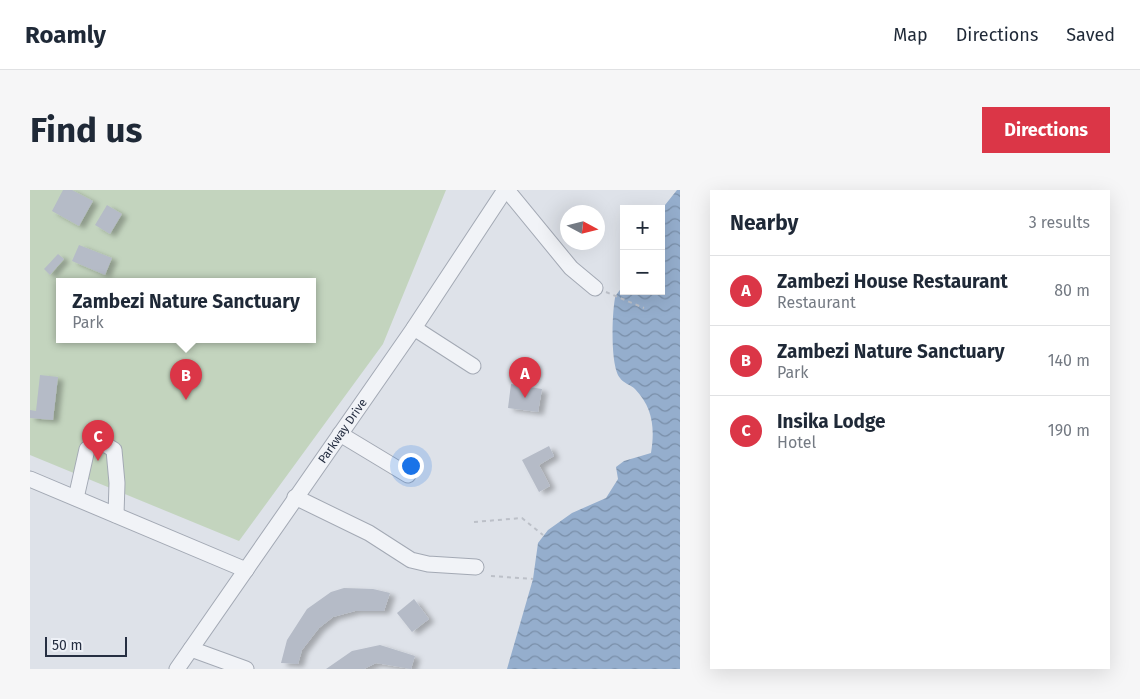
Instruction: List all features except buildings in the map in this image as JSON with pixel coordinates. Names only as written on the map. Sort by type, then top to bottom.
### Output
[{"type":"street","points":[[506,190],[571,268],[595,288]]},
{"type":"street","name":"Parkway Drive","points":[[177,669],[414,328],[506,190]]},
{"type":"street","points":[[414,328],[473,366]]},
{"type":"street","points":[[340,434],[408,475]]},
{"type":"street","points":[[76,498],[87,448],[95,443],[105,444],[114,450],[116,464],[116,515]]},
{"type":"street","points":[[30,479],[246,570]]},
{"type":"street","points":[[295,497],[369,534],[411,560],[428,564],[476,567]]},
{"type":"street","points":[[191,649],[246,669]]},
{"type":"path","points":[[595,288],[644,308]]},
{"type":"path","points":[[474,522],[522,518],[543,535]]},
{"type":"path","points":[[491,576],[533,579]]},
{"type":"green space","points":[[30,190],[446,190],[383,344],[239,541],[30,455]]},
{"type":"water","points":[[677,190],[680,190],[680,669],[507,669],[533,579],[538,543],[548,530],[572,513],[606,498],[618,479],[616,467],[624,461],[651,453],[653,435],[649,411],[641,396],[621,380],[617,372],[613,352],[614,306],[617,293],[620,290],[620,295],[665,295],[665,205]]},
{"type":"place","name":"Zambezi House Restaurant","points":[[525,398]]},
{"type":"place","name":"Zambezi Nature Sanctuary","points":[[186,400]]},
{"type":"place","name":"Insika Lodge","points":[[98,461]]}]
